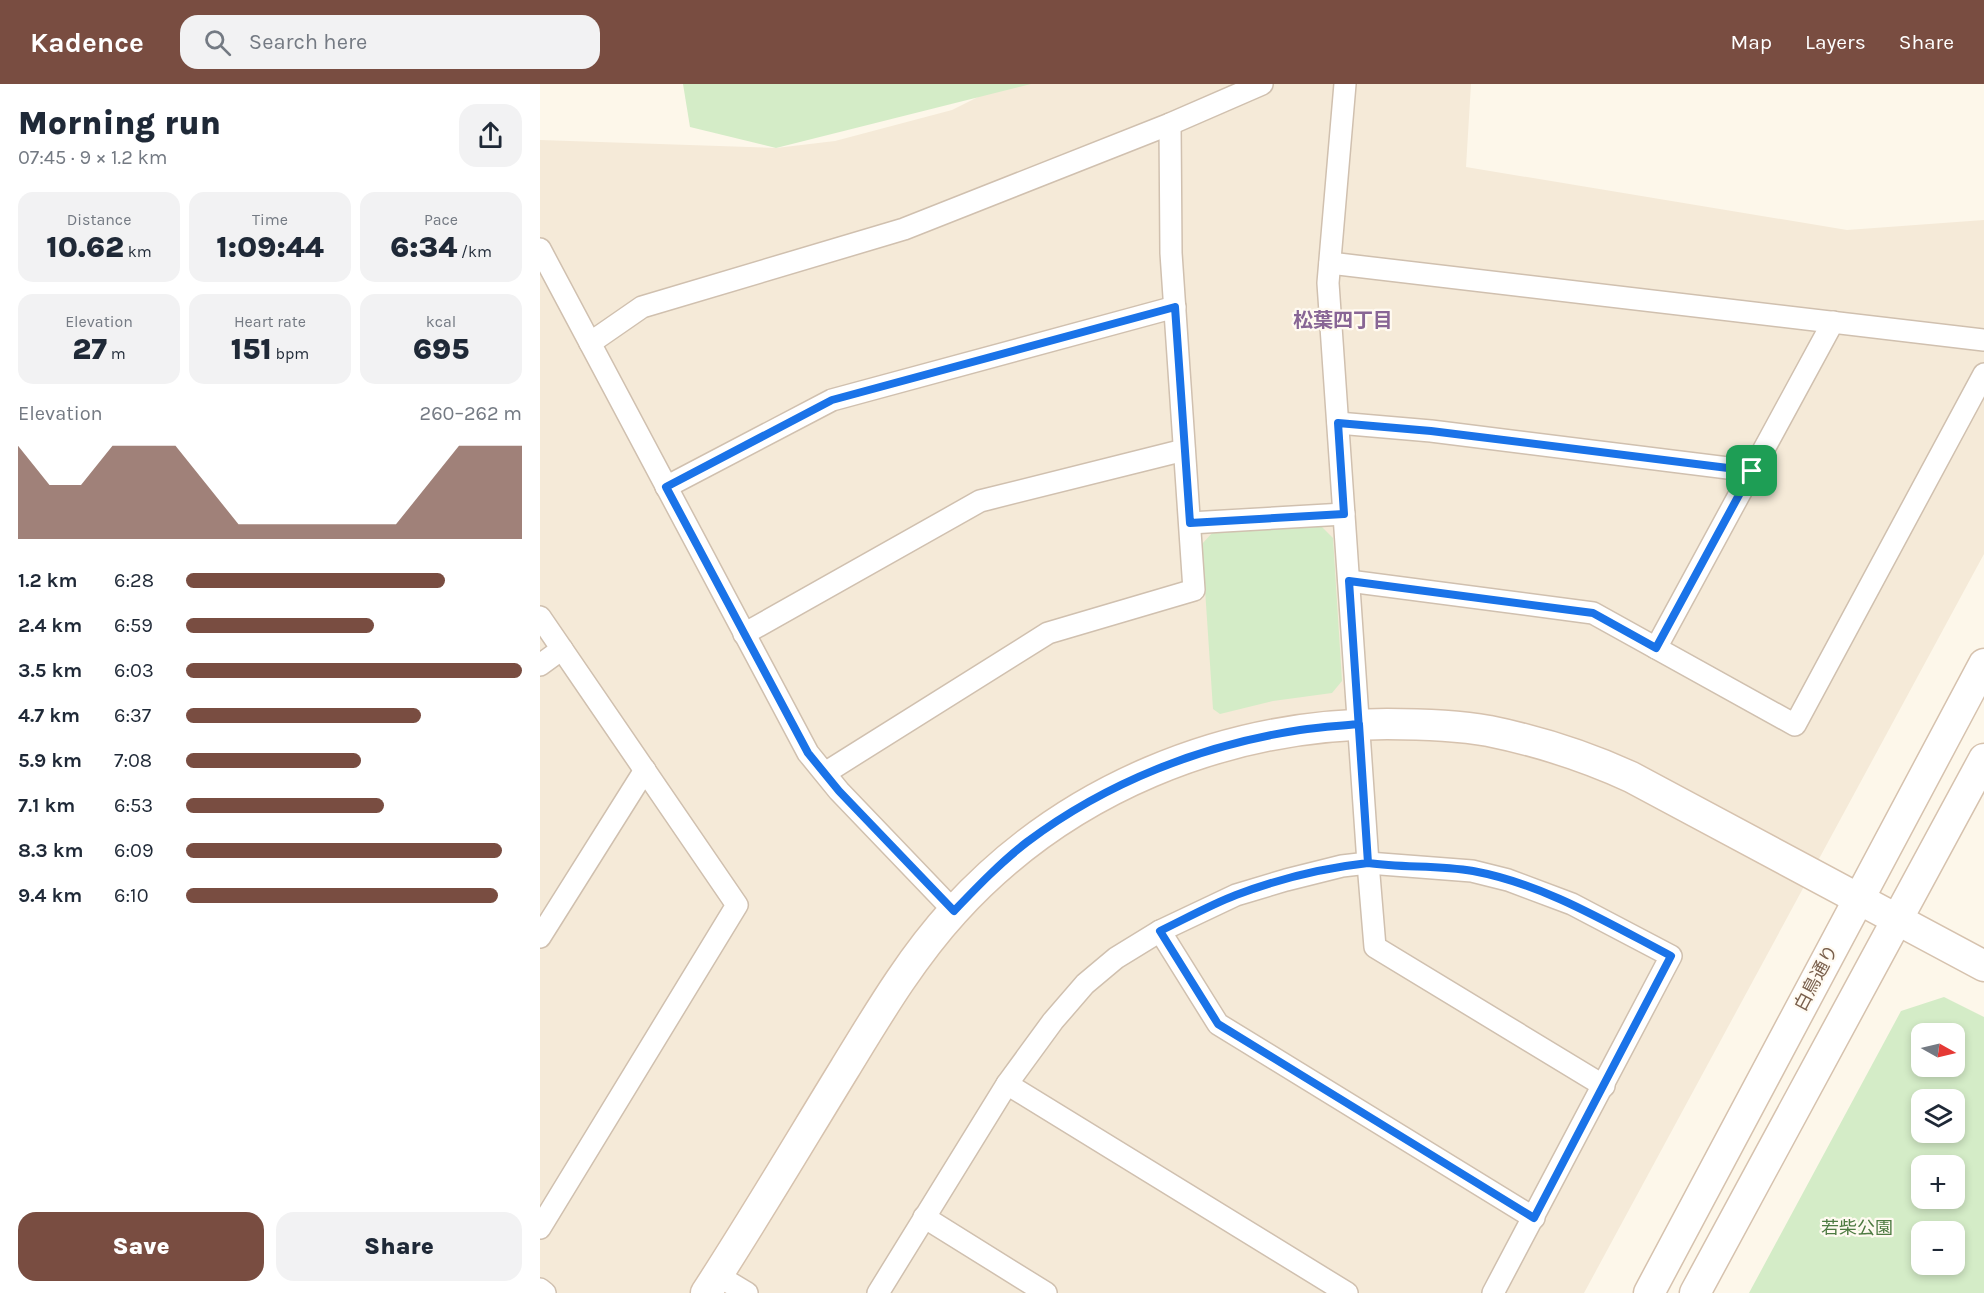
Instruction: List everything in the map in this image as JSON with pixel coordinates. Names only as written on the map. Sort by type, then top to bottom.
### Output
[{"type":"street","points":[[590,343],[642,307],[904,229],[1170,124],[1262,84]]},
{"type":"street","points":[[1345,84],[1328,282],[1375,946],[1604,1086]]},
{"type":"street","points":[[825,773],[1048,633],[1194,590],[1171,252],[1170,124]]},
{"type":"street","points":[[540,249],[808,753],[839,791],[954,911]]},
{"type":"street","points":[[1330,263],[1984,340]]},
{"type":"street","points":[[666,487],[832,400],[1175,307]]},
{"type":"street","points":[[1656,648],[1833,322]]},
{"type":"street","points":[[1349,581],[1593,613],[1795,725],[1984,374]]},
{"type":"street","points":[[1338,423],[1431,431],[1752,471]]},
{"type":"street","points":[[744,634],[980,501],[1184,450]]},
{"type":"street","points":[[1190,523],[1344,514]]},
{"type":"street","points":[[540,617],[737,905],[540,1227]]},
{"type":"street","points":[[540,665],[562,649]]},
{"type":"street","name":"白鳥通り","points":[[1649,1293],[1984,664]]},
{"type":"street","points":[[747,1293],[712,1284],[878,1014],[916,957],[954,911],[1026,843],[1063,817],[1143,774],[1211,749],[1302,729],[1359,724],[1429,724],[1487,731],[1535,742],[1589,758],[1667,795],[1984,966]]},
{"type":"street","points":[[1695,1293],[1984,759]]},
{"type":"street","points":[[540,937],[645,770]]},
{"type":"street","points":[[878,1293],[1007,1084],[1053,1021],[1085,984],[1116,958],[1160,931],[1236,895],[1286,879],[1342,866],[1368,863],[1472,871],[1508,880],[1572,904],[1671,956],[1493,1293]]},
{"type":"street","points":[[1160,931],[1218,1024],[1534,1218]]},
{"type":"street","points":[[1007,1084],[1347,1293]]},
{"type":"street","points":[[924,1217],[1046,1293]]},
{"type":"street","points":[[540,1289],[545,1293]]},
{"type":"shaded area","points":[[1004,84],[1471,84],[1466,167],[1847,230],[1984,220],[1984,554],[1584,1293],[540,1293],[540,140],[776,148],[835,141],[952,110]]},
{"type":"green space","points":[[683,84],[1031,84],[776,148],[690,127]]},
{"type":"green space","points":[[1321,526],[1333,538],[1342,681],[1332,693],[1273,701],[1220,714],[1213,709],[1202,544],[1213,532]]},
{"type":"green space","name":"若柴公園","points":[[1944,997],[1984,1017],[1984,1293],[1749,1293],[1901,1011]]},
{"type":"district","name":"松葉四丁目","points":[[1343,320]]},
{"type":"route","points":[[1752,471],[1431,431],[1338,423],[1344,514],[1190,523],[1175,307],[832,400],[666,487],[808,753],[839,791],[954,911],[1026,843],[1063,817],[1143,774],[1211,749],[1253,738],[1302,729],[1359,724],[1368,863],[1342,866],[1286,879],[1236,895],[1160,931],[1218,1024],[1534,1218],[1671,956],[1572,904],[1508,880],[1472,871],[1368,863],[1363,794],[1359,724],[1349,581],[1593,613],[1656,648],[1752,471]]}]
